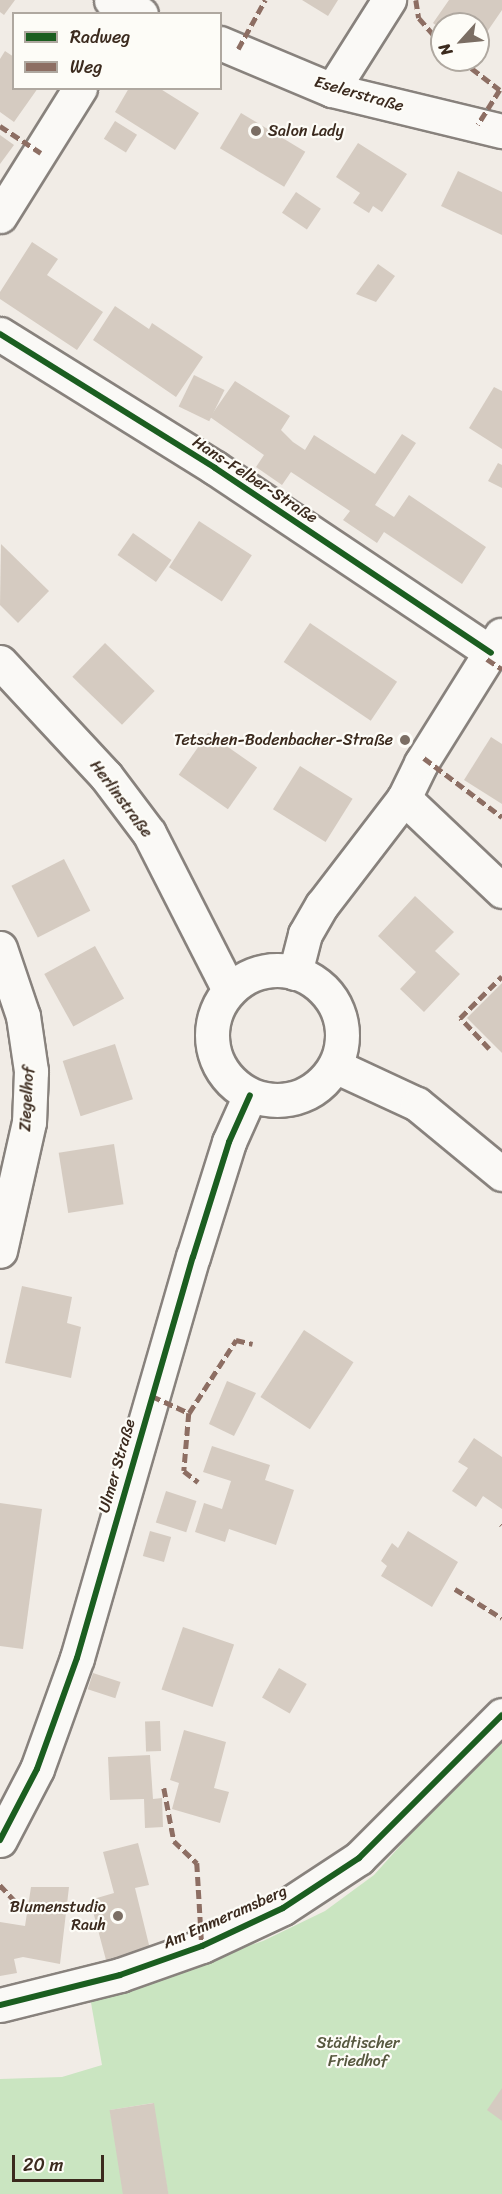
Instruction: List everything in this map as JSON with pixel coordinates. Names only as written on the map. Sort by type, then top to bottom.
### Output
[{"type":"street","points":[[332,90],[389,0]]},
{"type":"street","name":"Eselerstraße","points":[[222,44],[332,90],[502,131]]},
{"type":"street","points":[[0,216],[79,90]]},
{"type":"street","name":"Hans-Felber-Straße","points":[[0,334],[496,644]]},
{"type":"street","points":[[295,973],[304,934],[322,905],[404,798],[421,763],[496,644]]},
{"type":"street","name":"Herlinstraße","points":[[0,662],[106,776],[149,833],[229,990]]},
{"type":"street","points":[[404,798],[502,891]]},
{"type":"street","name":"Ziegelhof","points":[[0,948],[23,1016],[31,1071],[29,1122],[0,1251]]},
{"type":"street","points":[[260,972],[295,973],[327,994],[337,1011],[342,1029],[334,1066],[322,1082],[298,1097],[269,1101],[250,1095],[233,1084],[212,1048],[214,1017],[229,990],[260,972]]},
{"type":"street","points":[[334,1066],[417,1104],[502,1174]]},
{"type":"street","name":"Ulmer Straße","points":[[0,1840],[37,1769],[77,1658],[193,1257],[229,1142],[250,1095]]},
{"type":"street","name":"Am Emmeramsberg","points":[[0,2005],[120,1975],[202,1946],[293,1902],[359,1858],[502,1715]]},
{"type":"green space","name":"Städtischer Friedhof","points":[[502,1732],[502,2194],[168,2194],[153,2103],[110,2110],[124,2194],[0,2194],[0,2079],[62,2077],[102,2065],[90,1997],[263,1941],[325,1911],[374,1875]]},
{"type":"building","points":[[0,0],[15,0],[4,15],[0,12]]},
{"type":"building","points":[[302,0],[338,0],[328,16]]},
{"type":"building","points":[[449,0],[502,0],[502,10],[490,28],[490,12],[441,12]]},
{"type":"building","points":[[5,51],[12,56],[12,90],[37,90],[14,122],[0,112],[0,59]]},
{"type":"building","points":[[128,90],[162,90],[199,113],[175,150],[115,112]]},
{"type":"building","points":[[241,113],[305,152],[284,187],[220,148]]},
{"type":"building","points":[[115,121],[137,135],[126,153],[104,139]]},
{"type":"building","points":[[0,135],[14,145],[0,164]]},
{"type":"building","points":[[358,143],[407,174],[382,212],[373,206],[369,213],[353,203],[360,193],[336,177]]},
{"type":"building","points":[[458,171],[502,192],[502,235],[441,206]]},
{"type":"building","points":[[296,192],[321,209],[307,230],[282,213]]},
{"type":"building","points":[[32,242],[58,259],[47,275],[103,312],[77,350],[0,299],[0,292]]},
{"type":"building","points":[[378,264],[395,276],[376,302],[356,294]]},
{"type":"building","points":[[115,306],[149,329],[152,323],[203,357],[176,397],[93,340]]},
{"type":"building","points":[[194,375],[225,390],[209,421],[179,406]]},
{"type":"building","points":[[235,381],[290,416],[281,430],[305,450],[314,435],[375,474],[402,434],[416,443],[375,505],[394,517],[409,495],[486,547],[462,584],[384,532],[377,543],[343,520],[350,511],[291,472],[282,485],[256,467],[264,455],[210,417]]},
{"type":"building","points":[[494,387],[502,391],[502,449],[469,428]]},
{"type":"building","points":[[498,463],[502,465],[502,488],[488,481]]},
{"type":"building","points":[[199,521],[252,555],[222,601],[169,567]]},
{"type":"building","points":[[133,533],[172,560],[156,582],[118,555]]},
{"type":"building","points":[[1,544],[49,591],[18,623],[0,605]]},
{"type":"building","points":[[310,623],[397,682],[371,721],[284,662]]},
{"type":"building","points":[[105,643],[155,691],[122,725],[72,677]]},
{"type":"building","points":[[208,733],[257,767],[228,809],[179,775]]},
{"type":"building","points":[[491,737],[502,744],[502,804],[464,780]]},
{"type":"building","points":[[300,766],[353,799],[326,842],[273,809]]},
{"type":"building","points":[[64,859],[90,911],[38,937],[11,886]]},
{"type":"building","points":[[415,896],[454,932],[435,951],[460,974],[424,1012],[400,989],[416,972],[378,936]]},
{"type":"building","points":[[95,946],[124,998],[73,1027],[44,974]]},
{"type":"building","points":[[502,983],[502,1053],[467,1018]]},
{"type":"building","points":[[115,1044],[133,1099],[81,1116],[63,1061]]},
{"type":"building","points":[[114,1144],[124,1204],[68,1213],[59,1153]]},
{"type":"building","points":[[22,1286],[72,1297],[67,1323],[81,1327],[71,1378],[5,1363]]},
{"type":"building","points":[[304,1330],[353,1362],[310,1429],[260,1397]]},
{"type":"building","points":[[227,1381],[256,1393],[234,1436],[209,1424]]},
{"type":"building","points":[[474,1438],[502,1457],[502,1509],[483,1496],[476,1507],[452,1491],[468,1468],[458,1462]]},
{"type":"building","points":[[212,1446],[270,1465],[265,1480],[294,1490],[276,1545],[229,1529],[225,1542],[195,1532],[204,1503],[222,1509],[231,1481],[203,1472]]},
{"type":"building","points":[[166,1491],[196,1501],[186,1532],[156,1522]]},
{"type":"building","points":[[0,1503],[42,1509],[23,1649],[0,1646]]},
{"type":"building","points":[[150,1531],[171,1537],[164,1562],[143,1556]]},
{"type":"building","points":[[408,1531],[458,1562],[432,1607],[381,1576],[387,1566],[381,1561],[392,1543],[398,1548]]},
{"type":"building","points":[[183,1627],[234,1645],[213,1707],[162,1689]]},
{"type":"building","points":[[279,1668],[307,1684],[290,1713],[262,1697]]},
{"type":"building","points":[[93,1673],[121,1682],[115,1698],[88,1689]]},
{"type":"building","points":[[160,1721],[161,1751],[146,1752],[145,1722]]},
{"type":"building","points":[[184,1730],[226,1742],[214,1788],[229,1792],[220,1823],[172,1809],[179,1783],[170,1780]]},
{"type":"building","points":[[150,1755],[153,1799],[162,1798],[163,1827],[145,1828],[144,1799],[110,1800],[108,1757]]},
{"type":"building","name":"Blumenstudio Rauh","points":[[138,1843],[149,1885],[135,1888],[150,1949],[106,1960],[90,1900],[114,1893],[103,1852]]},
{"type":"building","points":[[31,1887],[69,1887],[60,1964],[23,1957],[14,1959],[17,1973],[0,1976],[0,1922],[25,1926]]},
{"type":"building","points":[[502,2088],[502,2121],[487,2110]]},
{"type":"building","points":[[154,2103],[168,2194],[123,2194],[110,2110]]},
{"type":"marked path","points":[[238,49],[265,0]]},
{"type":"marked path","points":[[416,0],[419,18],[430,30]]},
{"type":"marked path","points":[[477,72],[500,90],[478,125]]},
{"type":"marked path","points":[[0,126],[41,153]]},
{"type":"marked path","points":[[487,659],[502,669]]},
{"type":"marked path","points":[[424,758],[502,817]]},
{"type":"marked path","points":[[489,1049],[460,1018],[502,976]]},
{"type":"marked path","points":[[189,1413],[236,1340],[253,1344]]},
{"type":"marked path","points":[[152,1396],[189,1413],[184,1471],[198,1482]]},
{"type":"marked path","points":[[455,1589],[502,1618]]},
{"type":"marked path","points":[[164,1788],[174,1841],[197,1863],[202,1946]]},
{"type":"marked path","points":[[0,1885],[14,1900]]},
{"type":"cycle path","points":[[0,334],[215,468],[491,653]]},
{"type":"cycle path","points":[[0,1840],[37,1769],[77,1658],[193,1257],[229,1142],[250,1095]]},
{"type":"cycle path","points":[[0,2005],[120,1975],[202,1946],[283,1908],[359,1858],[502,1715]]},
{"type":"place","name":"Salon Lady","points":[[256,131]]},
{"type":"place","name":"Tetschen-Bodenbacher-Straße","points":[[405,740]]},
{"type":"place","name":"Blumenstudio Rauh","points":[[118,1916]]}]
